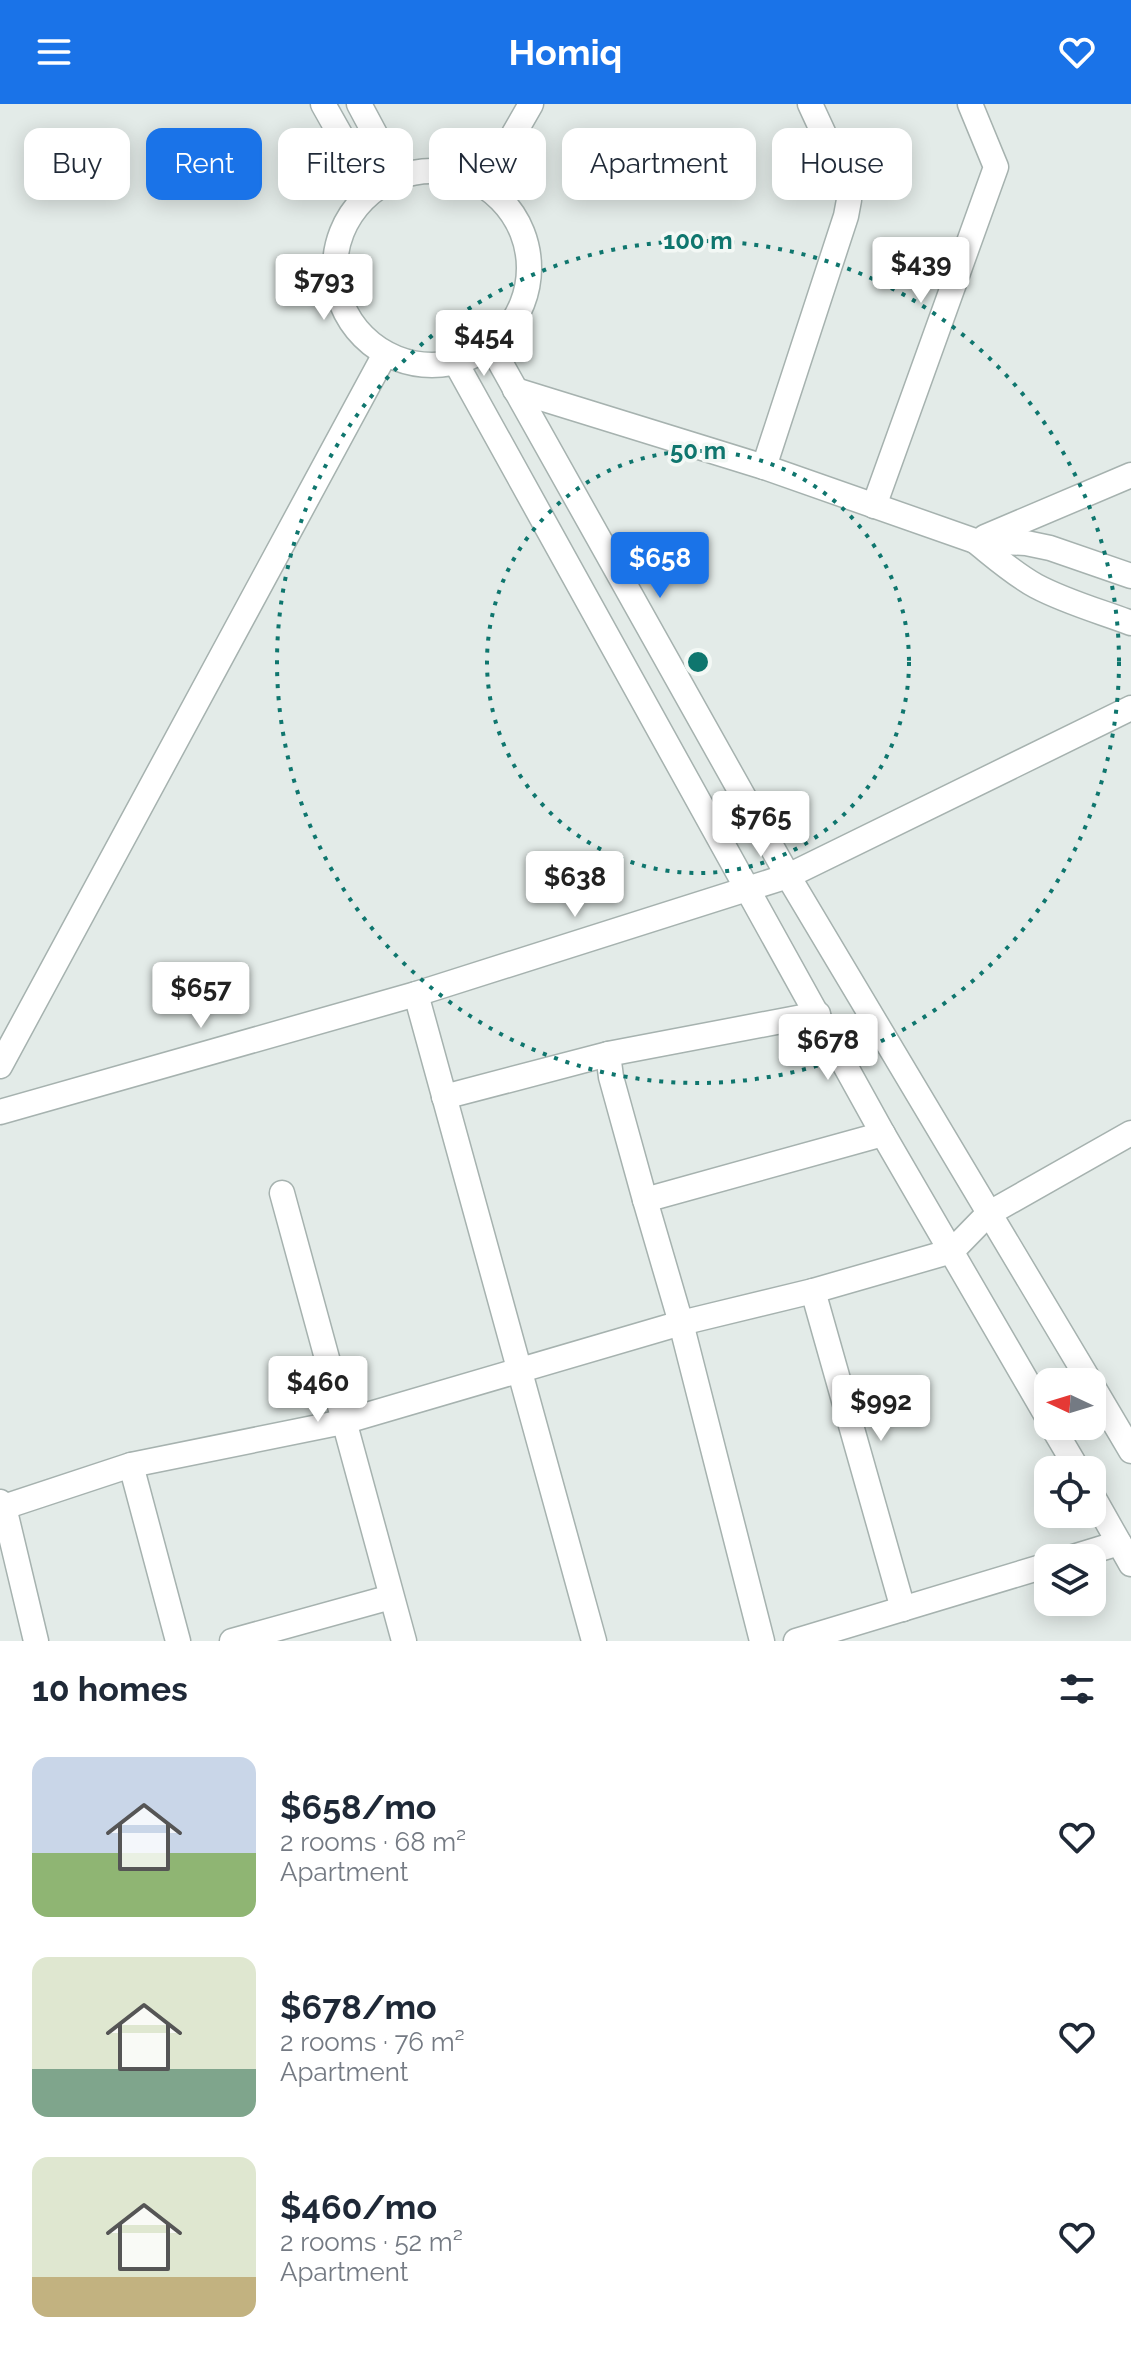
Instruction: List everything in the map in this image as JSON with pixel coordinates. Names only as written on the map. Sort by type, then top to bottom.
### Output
[{"type":"street","points":[[323,104],[337,128]]},
{"type":"street","points":[[359,104],[372,128]]},
{"type":"street","points":[[517,128],[531,104]]},
{"type":"street","points":[[764,467],[849,200],[847,184],[810,104]]},
{"type":"street","points":[[874,506],[996,167],[970,104]]},
{"type":"street","points":[[364,200],[351,215],[338,244],[335,276],[343,307],[360,334],[385,354],[407,363],[432,366],[474,357],[491,346],[512,324],[525,296],[529,265],[523,234],[508,207],[500,200]]},
{"type":"street","points":[[491,346],[788,876],[1081,1368]]},
{"type":"street","points":[[0,1066],[385,354]]},
{"type":"street","points":[[456,363],[883,1134],[1034,1394]]},
{"type":"street","points":[[515,390],[764,467],[975,541],[1026,543],[1050,548],[1131,576]]},
{"type":"street","points":[[975,541],[1131,475]]},
{"type":"street","points":[[975,541],[1036,586],[1131,623]]},
{"type":"street","points":[[0,1112],[416,994],[788,876],[1131,708]]},
{"type":"street","points":[[416,994],[594,1641]]},
{"type":"street","points":[[444,1097],[608,1054],[818,1014]]},
{"type":"street","points":[[608,1054],[611,1077],[681,1323],[762,1641]]},
{"type":"street","points":[[36,1641],[2,1505],[131,1465],[343,1422],[681,1323],[813,1291],[952,1251],[988,1214],[1131,1133]]},
{"type":"street","points":[[645,1200],[883,1134]]},
{"type":"street","points":[[282,1193],[404,1641]]},
{"type":"street","points":[[813,1291],[903,1609]]},
{"type":"street","points":[[1106,1409],[1131,1451]]},
{"type":"street","points":[[131,1465],[178,1641]]},
{"type":"street","points":[[1106,1520],[1125,1554]]},
{"type":"street","points":[[796,1641],[1034,1569]]},
{"type":"street","points":[[232,1641],[391,1597]]}]
